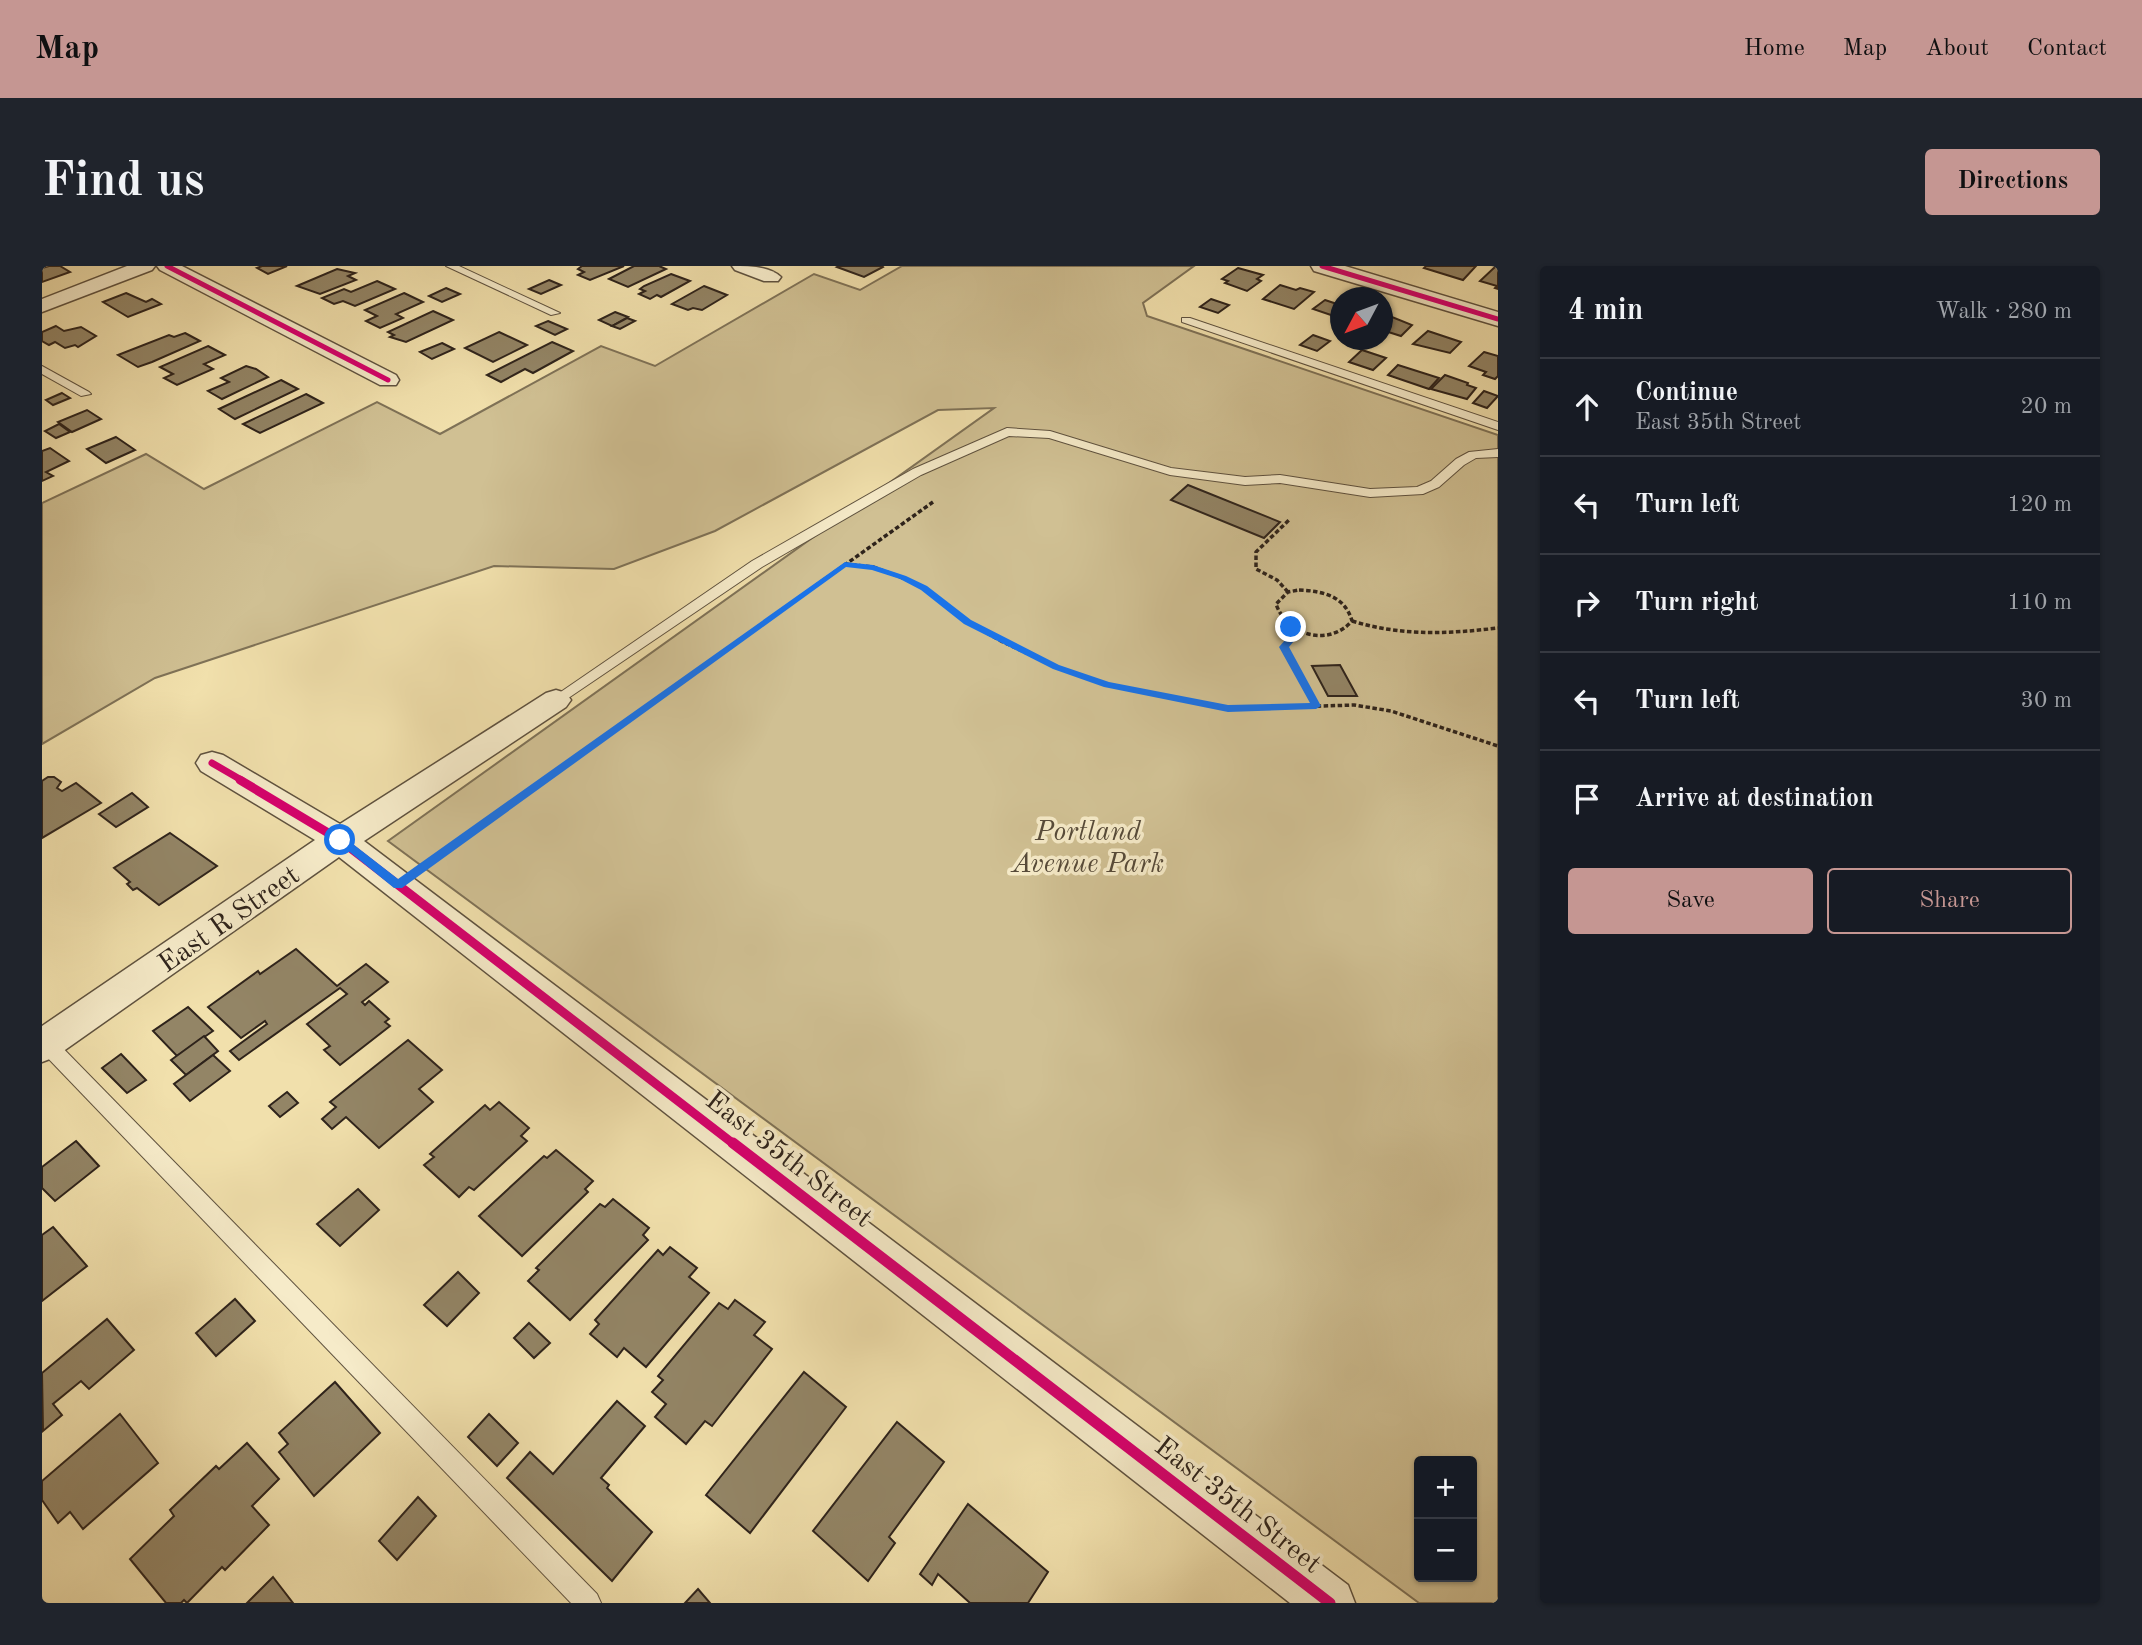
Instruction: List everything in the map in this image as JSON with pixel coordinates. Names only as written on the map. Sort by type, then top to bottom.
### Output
[{"type":"street","points":[[42,306],[145,266]]},
{"type":"street","points":[[167,266],[388,380]]},
{"type":"street","points":[[742,266],[771,277]]},
{"type":"street","points":[[1322,266],[1498,319]]},
{"type":"street","name":"East R Street","points":[[44,1045],[340,840],[556,700]]},
{"type":"street","name":"East 35th Street","points":[[212,762],[340,840],[1330,1603]]},
{"type":"lane","points":[[451,266],[555,313]]},
{"type":"lane","points":[[1186,320],[1498,426]]},
{"type":"lane","points":[[42,369],[85,394]]},
{"type":"lane","points":[[556,700],[757,564],[917,472],[1007,432],[1050,435],[1170,471],[1245,481],[1280,478],[1370,493],[1419,491],[1435,484],[1460,462],[1473,455],[1498,453]]},
{"type":"lane","points":[[44,1045],[588,1603]]},
{"type":"path","points":[[398,885],[933,502]]},
{"type":"path","points":[[1288,592],[1277,580],[1255,569],[1256,552],[1289,520]]},
{"type":"path","points":[[845,564],[873,567],[903,578],[924,588],[968,622],[1001,641],[1056,667],[1108,685],[1228,709],[1354,705],[1391,711],[1498,746]]},
{"type":"path","points":[[1311,590],[1336,598],[1346,605],[1352,621],[1349,628],[1330,636],[1298,630],[1282,620],[1276,604],[1288,592],[1311,590]]},
{"type":"path","points":[[1352,621],[1394,633],[1444,636],[1498,628]]},
{"type":"path","points":[[1298,630],[1284,647],[1316,706]]},
{"type":"green space","name":"Portland Avenue Park","points":[[902,266],[1194,266],[1143,303],[1147,316],[1498,435],[1498,1603],[1419,1603],[388,841],[994,408],[938,410],[715,531],[614,569],[494,566],[155,678],[42,744],[42,503],[146,454],[204,489],[377,402],[440,434],[601,346],[655,366],[814,274],[860,290]]},
{"type":"building","points":[[60,266],[70,272],[42,282],[42,268]]},
{"type":"building","points":[[287,266],[268,274],[257,268]]},
{"type":"building","points":[[582,266],[624,266],[590,280],[578,275],[584,272],[578,269]]},
{"type":"building","points":[[634,266],[659,266],[666,269],[628,287],[609,279]]},
{"type":"building","points":[[1476,266],[1463,280],[1424,268]]},
{"type":"building","points":[[1496,266],[1498,289],[1495,288],[1497,286],[1480,281]]},
{"type":"building","points":[[837,267],[883,267],[864,277]]},
{"type":"building","points":[[1238,268],[1263,275],[1257,279],[1261,281],[1247,291],[1225,283],[1228,281],[1222,279]]},
{"type":"building","points":[[337,269],[355,273],[348,276],[356,280],[320,294],[297,286]]},
{"type":"building","points":[[671,274],[690,281],[661,297],[657,295],[650,299],[639,294],[645,291],[640,289],[644,286]]},
{"type":"building","points":[[549,280],[561,285],[541,294],[529,289]]},
{"type":"building","points":[[377,281],[395,289],[355,306],[343,301],[334,304],[322,298],[344,289],[351,292]]},
{"type":"building","points":[[1280,285],[1314,292],[1294,309],[1263,299]]},
{"type":"building","points":[[704,286],[727,295],[702,310],[688,310],[672,304]]},
{"type":"building","points":[[446,288],[460,294],[442,302],[429,296]]},
{"type":"building","points":[[126,293],[146,302],[152,299],[161,304],[128,317],[103,302]]},
{"type":"building","points":[[404,293],[423,302],[396,314],[403,318],[380,328],[366,321],[377,316],[365,310]]},
{"type":"building","points":[[1211,299],[1229,305],[1218,313],[1200,307]]},
{"type":"building","points":[[1325,300],[1330,302],[1330,315],[1313,309]]},
{"type":"building","points":[[433,311],[453,320],[406,342],[390,337],[394,335],[388,332]]},
{"type":"building","points":[[615,312],[628,317],[612,326],[599,320]]},
{"type":"building","points":[[1393,317],[1412,325],[1401,336],[1393,333]]},
{"type":"building","points":[[627,318],[635,321],[620,329],[612,326]]},
{"type":"building","points":[[548,321],[567,329],[555,335],[536,326]]},
{"type":"building","points":[[56,326],[64,331],[81,327],[96,336],[78,347],[75,345],[65,348],[55,342],[49,345],[42,341],[42,332]]},
{"type":"building","points":[[1428,331],[1461,342],[1450,353],[1413,344]]},
{"type":"building","points":[[499,332],[527,345],[493,362],[465,348]]},
{"type":"building","points":[[185,333],[200,341],[138,367],[118,355],[169,335],[174,337]]},
{"type":"building","points":[[1313,335],[1330,341],[1317,351],[1300,345]]},
{"type":"building","points":[[552,342],[573,351],[533,373],[525,369],[501,382],[487,375]]},
{"type":"building","points":[[442,343],[454,349],[432,359],[420,352]]},
{"type":"building","points":[[208,346],[225,355],[204,364],[213,369],[177,385],[164,378],[173,374],[160,367]]},
{"type":"building","points":[[1362,350],[1386,358],[1373,370],[1349,362]]},
{"type":"building","points":[[1484,352],[1498,356],[1498,376],[1495,379],[1483,375],[1486,372],[1469,366]]},
{"type":"building","points":[[1398,365],[1439,378],[1429,389],[1388,375]]},
{"type":"building","points":[[246,366],[268,377],[222,399],[208,391],[229,382],[221,378]]},
{"type":"building","points":[[1445,375],[1476,388],[1467,399],[1431,389]]},
{"type":"building","points":[[281,380],[298,389],[235,419],[219,409]]},
{"type":"building","points":[[1484,391],[1498,396],[1487,408],[1473,403]]},
{"type":"building","points":[[62,393],[70,398],[53,405],[46,400]]},
{"type":"building","points":[[306,394],[323,403],[260,433],[243,424]]},
{"type":"building","points":[[87,410],[101,419],[72,432],[58,422]]},
{"type":"building","points":[[59,424],[70,432],[56,438],[45,431]]},
{"type":"building","points":[[116,437],[135,450],[106,463],[87,449]]},
{"type":"building","points":[[50,448],[69,461],[46,472],[53,476],[42,481],[42,451]]},
{"type":"building","points":[[1188,485],[1280,522],[1264,538],[1171,500]]},
{"type":"building","points":[[1340,665],[1357,696],[1328,696],[1312,666]]},
{"type":"building","points":[[54,777],[61,782],[57,788],[62,791],[76,783],[101,803],[42,838],[42,781]]},
{"type":"building","points":[[132,793],[148,807],[116,827],[99,814]]},
{"type":"building","points":[[170,833],[217,866],[159,905],[137,888],[133,890],[127,884],[130,882],[114,868]]},
{"type":"building","points":[[296,949],[337,986],[366,964],[388,982],[362,1002],[365,1005],[369,1001],[389,1019],[385,1022],[390,1026],[340,1065],[324,1050],[330,1046],[307,1024],[347,994],[340,988],[239,1060],[230,1051],[267,1024],[265,1021],[241,1038],[208,1007],[258,971],[260,974]]},
{"type":"building","points":[[188,1007],[213,1031],[177,1056],[153,1031]]},
{"type":"building","points":[[204,1036],[218,1051],[186,1075],[171,1060]]},
{"type":"building","points":[[408,1040],[442,1070],[419,1089],[433,1102],[379,1148],[346,1117],[332,1129],[322,1119],[336,1107],[330,1102]]},
{"type":"building","points":[[121,1054],[146,1080],[127,1093],[102,1068]]},
{"type":"building","points":[[213,1055],[230,1071],[190,1101],[174,1084]]},
{"type":"building","points":[[287,1092],[298,1103],[280,1117],[269,1106]]},
{"type":"building","points":[[499,1102],[529,1128],[521,1136],[527,1141],[474,1190],[469,1187],[459,1197],[424,1165],[434,1157],[430,1154],[485,1105],[490,1110]]},
{"type":"building","points":[[76,1141],[99,1166],[55,1201],[42,1188],[42,1167]]},
{"type":"building","points":[[556,1150],[593,1181],[585,1189],[588,1192],[522,1256],[479,1216],[544,1156],[547,1158]]},
{"type":"building","points":[[358,1189],[379,1210],[340,1246],[317,1224]]},
{"type":"building","points":[[613,1199],[649,1228],[643,1235],[648,1240],[570,1320],[528,1281],[539,1270],[536,1268],[600,1204],[605,1207]]},
{"type":"building","points":[[53,1227],[87,1266],[42,1301],[42,1235]]},
{"type":"building","points":[[670,1247],[697,1268],[689,1277],[709,1293],[646,1367],[624,1348],[617,1357],[590,1334],[599,1324],[595,1320],[658,1250],[663,1255]]},
{"type":"building","points":[[458,1272],[479,1293],[447,1326],[424,1305]]},
{"type":"building","points":[[235,1299],[255,1321],[216,1356],[196,1333]]},
{"type":"building","points":[[735,1300],[765,1322],[754,1335],[772,1349],[712,1426],[705,1421],[686,1444],[655,1417],[666,1404],[652,1392],[663,1380],[658,1376],[719,1303],[728,1309]]},
{"type":"building","points":[[107,1319],[134,1350],[89,1389],[81,1381],[53,1404],[62,1415],[43,1431],[42,1373]]},
{"type":"building","points":[[529,1323],[550,1343],[534,1358],[514,1338]]},
{"type":"building","points":[[804,1372],[846,1407],[750,1533],[706,1495]]},
{"type":"building","points":[[335,1382],[380,1433],[314,1496],[279,1452],[288,1444],[279,1433]]},
{"type":"building","points":[[617,1401],[645,1426],[601,1478],[609,1485],[607,1488],[652,1532],[612,1581],[507,1478],[530,1452],[553,1474]]},
{"type":"building","points":[[120,1414],[158,1463],[83,1529],[70,1512],[58,1523],[42,1500],[42,1481]]},
{"type":"building","points":[[489,1414],[518,1443],[497,1466],[468,1437]]},
{"type":"building","points":[[897,1422],[944,1462],[889,1537],[895,1543],[868,1581],[813,1531]]},
{"type":"building","points":[[247,1443],[279,1479],[252,1506],[269,1525],[225,1570],[222,1567],[187,1603],[184,1600],[181,1603],[166,1603],[130,1559],[174,1516],[170,1510],[216,1466],[219,1469]]},
{"type":"building","points":[[418,1497],[436,1516],[397,1560],[379,1541]]},
{"type":"building","points":[[968,1504],[1048,1572],[1028,1603],[970,1603],[938,1574],[932,1585],[920,1574]]},
{"type":"building","points":[[273,1577],[293,1603],[247,1603]]},
{"type":"building","points":[[698,1589],[710,1603],[685,1603]]},
{"type":"cycle path","points":[[167,266],[388,380]]},
{"type":"cycle path","points":[[1322,266],[1498,319]]},
{"type":"cycle path","points":[[212,763],[340,840],[1330,1603]]},
{"type":"route","points":[[340,840],[398,885],[845,564],[873,567],[924,588],[968,622],[1056,667],[1108,685],[1228,709],[1316,706],[1284,647],[1298,630],[1291,627]]}]
